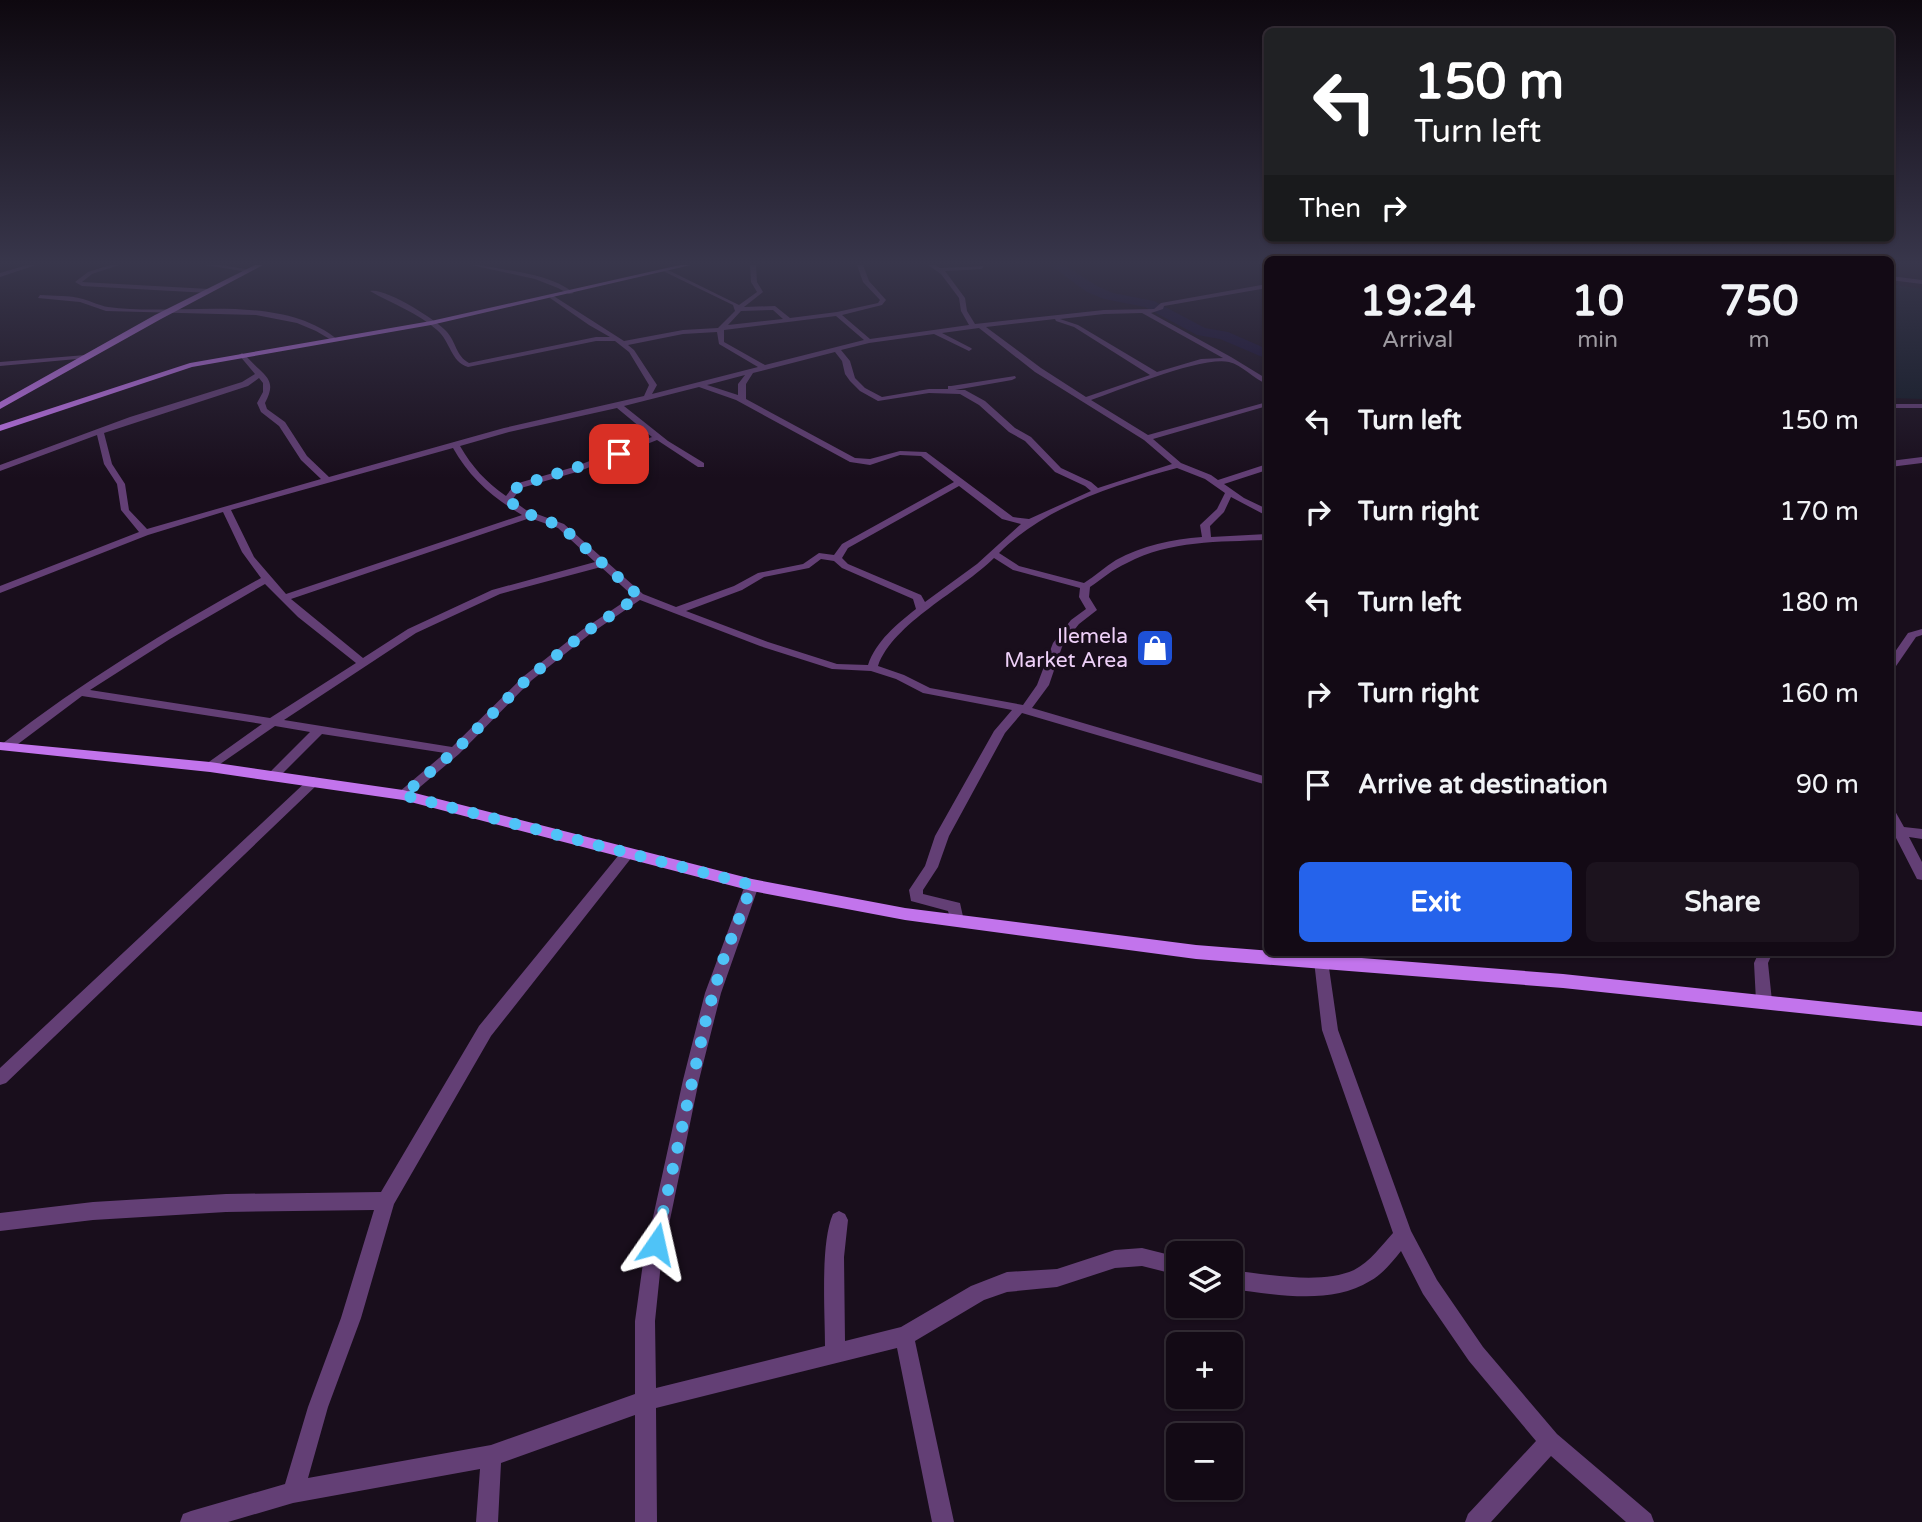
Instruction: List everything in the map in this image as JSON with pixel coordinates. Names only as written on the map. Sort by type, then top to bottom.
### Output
[{"type":"main road","points":[[0,406],[123,336]]},
{"type":"main road","points":[[0,428],[190,365],[357,336]]},
{"type":"main road","points":[[4,749],[210,767],[403,795],[752,885],[905,914],[1196,952],[1264,955]]},
{"type":"main road","points":[[1275,956],[1563,981],[1922,1019]]},
{"type":"street","points":[[328,336],[335,340]]},
{"type":"street","points":[[446,336],[456,358],[468,365],[596,340],[620,341],[655,336]]},
{"type":"street","points":[[612,336],[637,357],[651,381],[652,390],[647,397]]},
{"type":"street","points":[[721,336],[725,347],[765,368]]},
{"type":"street","points":[[863,336],[869,341]]},
{"type":"street","points":[[0,590],[145,533],[327,480],[455,444],[618,405],[696,383],[898,336]]},
{"type":"street","points":[[944,336],[969,349]]},
{"type":"street","points":[[994,336],[1038,370],[1147,438],[1178,465],[1219,483],[1229,493],[1264,511]]},
{"type":"street","points":[[1092,336],[1156,375]]},
{"type":"street","points":[[1188,336],[1264,380]]},
{"type":"street","points":[[836,349],[846,361],[846,371],[853,381],[878,398],[1012,378]]},
{"type":"street","points":[[242,355],[267,383],[267,392],[261,403],[264,410],[282,424],[304,458],[327,480]]},
{"type":"street","points":[[0,364],[86,357]]},
{"type":"street","points":[[1086,400],[1202,360],[1233,361]]},
{"type":"street","points":[[742,399],[742,384],[751,371]]},
{"type":"street","points":[[0,468],[245,384],[261,374]]},
{"type":"street","points":[[245,384],[267,383]]},
{"type":"street","points":[[696,383],[742,399],[853,460],[870,462],[900,453],[923,454],[1005,517],[1030,522]]},
{"type":"street","points":[[944,390],[962,392],[982,403],[1012,430],[1028,439],[1058,470],[1095,490]]},
{"type":"street","points":[[618,405],[658,437],[701,465]]},
{"type":"street","points":[[1147,438],[1264,405]]},
{"type":"street","points":[[1894,407],[1922,407]]},
{"type":"street","points":[[100,433],[108,464],[121,484],[125,509],[145,533]]},
{"type":"street","points":[[508,500],[518,486],[577,469],[658,437]]},
{"type":"street","points":[[455,444],[467,466],[493,492],[530,515],[561,526],[639,596],[764,644],[836,667],[872,668],[900,677],[927,691],[1022,709],[1264,780]]},
{"type":"street","points":[[1894,464],[1922,460]]},
{"type":"street","points":[[872,668],[878,652],[920,611],[993,553],[1016,531],[1095,490],[1178,465]]},
{"type":"street","points":[[1219,483],[1264,468]]},
{"type":"street","points":[[837,558],[845,546],[960,482]]},
{"type":"street","points":[[1207,540],[1205,525],[1221,510],[1229,493]]},
{"type":"street","points":[[226,509],[241,544],[267,579],[316,628],[362,662]]},
{"type":"street","points":[[285,598],[530,515]]},
{"type":"street","points":[[1005,517],[1016,531]]},
{"type":"street","points":[[993,553],[1016,568],[1085,586],[1128,558],[1146,551],[1207,540],[1264,537]]},
{"type":"street","points":[[678,610],[738,588],[761,575],[806,566],[819,556],[837,558],[845,566],[916,597],[921,603],[920,611]]},
{"type":"street","points":[[210,767],[362,662],[412,631],[475,600],[603,563]]},
{"type":"street","points":[[4,749],[79,692],[198,617],[267,579]]},
{"type":"street","points":[[957,921],[955,907],[922,901],[916,897],[916,890],[932,867],[942,836],[1000,732],[1043,685],[1058,643],[1075,622],[1092,610],[1084,597],[1085,586]]},
{"type":"street","points":[[403,795],[455,751],[528,678],[586,632],[639,596]]},
{"type":"street","points":[[1894,658],[1912,635],[1922,632]]},
{"type":"street","points":[[79,692],[455,751]]},
{"type":"street","points":[[273,776],[319,730]]},
{"type":"street","points":[[0,1078],[314,781]]},
{"type":"street","points":[[1894,831],[1922,834]]},
{"type":"street","points":[[1894,831],[1922,875]]},
{"type":"street","points":[[293,1492],[317,1407],[351,1318],[386,1201],[485,1031],[627,854]]},
{"type":"street","points":[[646,1522],[645,1321],[652,1264],[713,993],[752,885]]},
{"type":"street","points":[[1764,956],[1761,963],[1764,1001]]},
{"type":"street","points":[[1314,958],[1330,1030],[1403,1235],[1430,1287],[1476,1354],[1550,1441],[1643,1522]]},
{"type":"street","points":[[0,1222],[93,1211],[226,1203],[386,1201]]},
{"type":"street","points":[[835,1354],[835,1257],[838,1220]]},
{"type":"street","points":[[1243,1280],[1327,1285],[1357,1279],[1376,1265],[1403,1235]]},
{"type":"street","points":[[191,1522],[293,1492],[491,1456],[644,1401],[904,1336],[978,1293],[1007,1282],[1057,1278],[1115,1259],[1142,1258],[1166,1263]]},
{"type":"street","points":[[904,1336],[943,1522]]},
{"type":"street","points":[[1476,1522],[1550,1441]]},
{"type":"street","points":[[487,1522],[491,1456]]},
{"type":"shaded area","points":[[1894,336],[1922,336],[1922,399],[1894,398]]},
{"type":"waterway","points":[[1225,336],[1264,354]]},
{"type":"place","name":"Ilemela Market Area","points":[[1155,648]]},
{"type":"route","points":[[619,454],[518,486],[508,500],[523,512],[554,522],[568,531],[639,596],[586,632],[528,678],[455,751],[403,795],[752,885],[723,960],[707,1015],[656,1244]]}]
